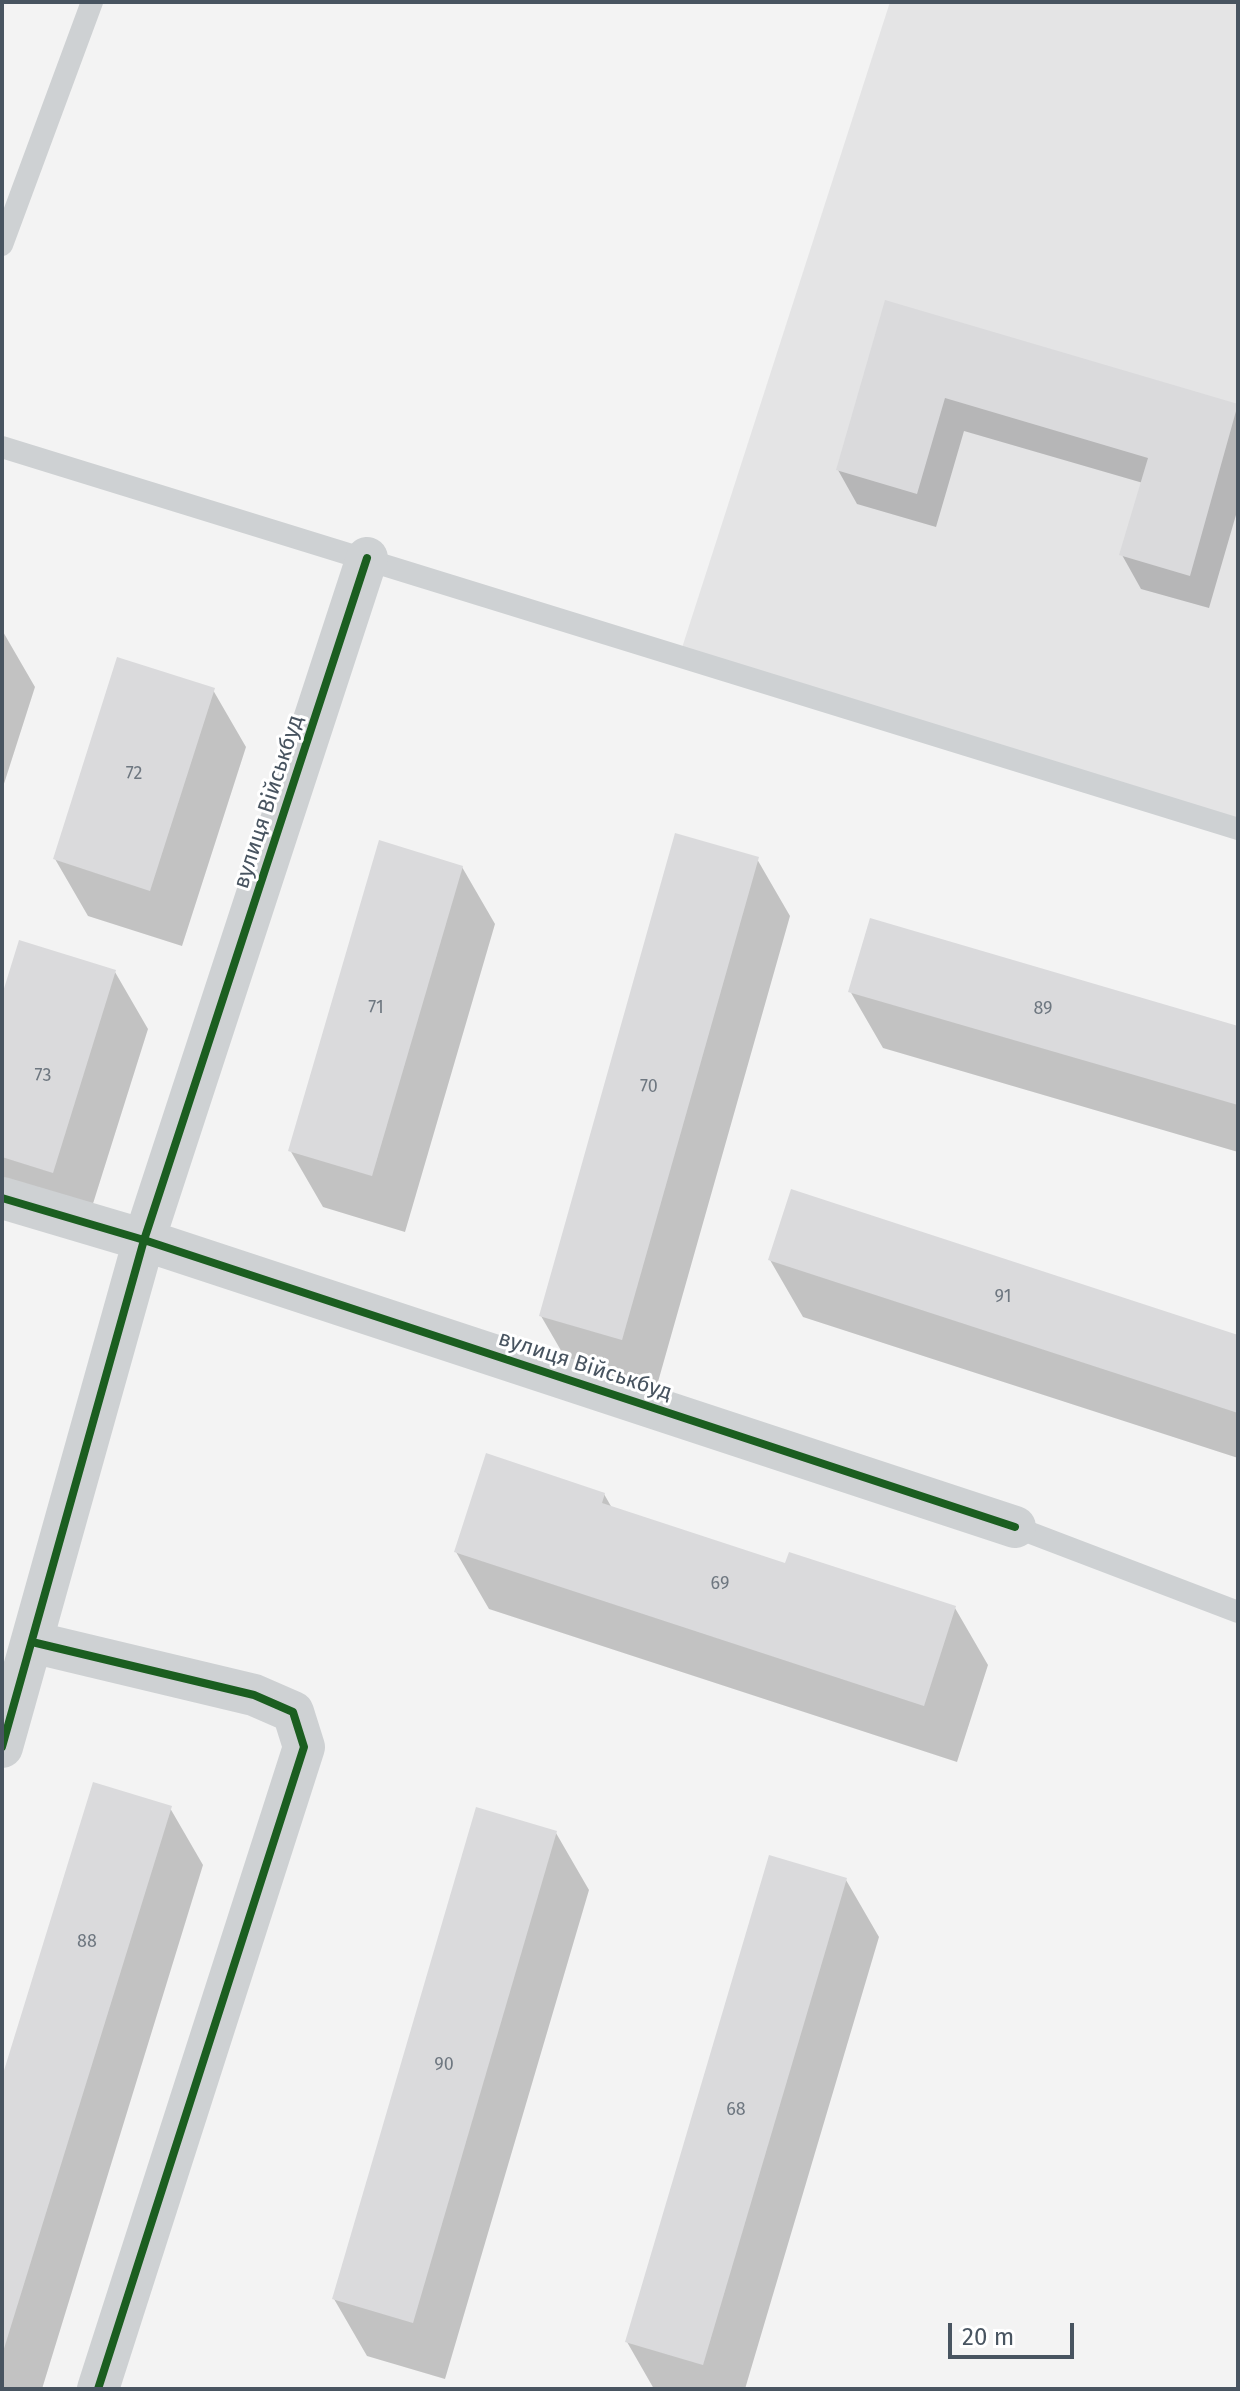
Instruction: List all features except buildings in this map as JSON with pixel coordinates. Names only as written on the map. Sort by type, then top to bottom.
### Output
[{"type":"street","name":"вулиця Військбуд","points":[[2,1747],[144,1240],[367,558]]},
{"type":"street","name":"вулиця Військбуд","points":[[2,1198],[144,1240],[1015,1527]]},
{"type":"street","points":[[32,1642],[254,1695],[293,1712],[304,1747],[98,2389]]},
{"type":"lane","points":[[2,245],[92,2]]},
{"type":"lane","points":[[2,447],[1238,829]]},
{"type":"lane","name":"вулиця Військбуд","points":[[1015,1527],[1238,1612]]},
{"type":"shaded area","points":[[890,2],[1238,2],[1238,821],[680,654]]},
{"type":"cycle path","points":[[2,1747],[144,1240],[367,558]]},
{"type":"cycle path","points":[[2,1198],[144,1240],[1015,1527]]},
{"type":"cycle path","points":[[32,1642],[254,1695],[293,1712],[304,1747],[98,2389]]}]
